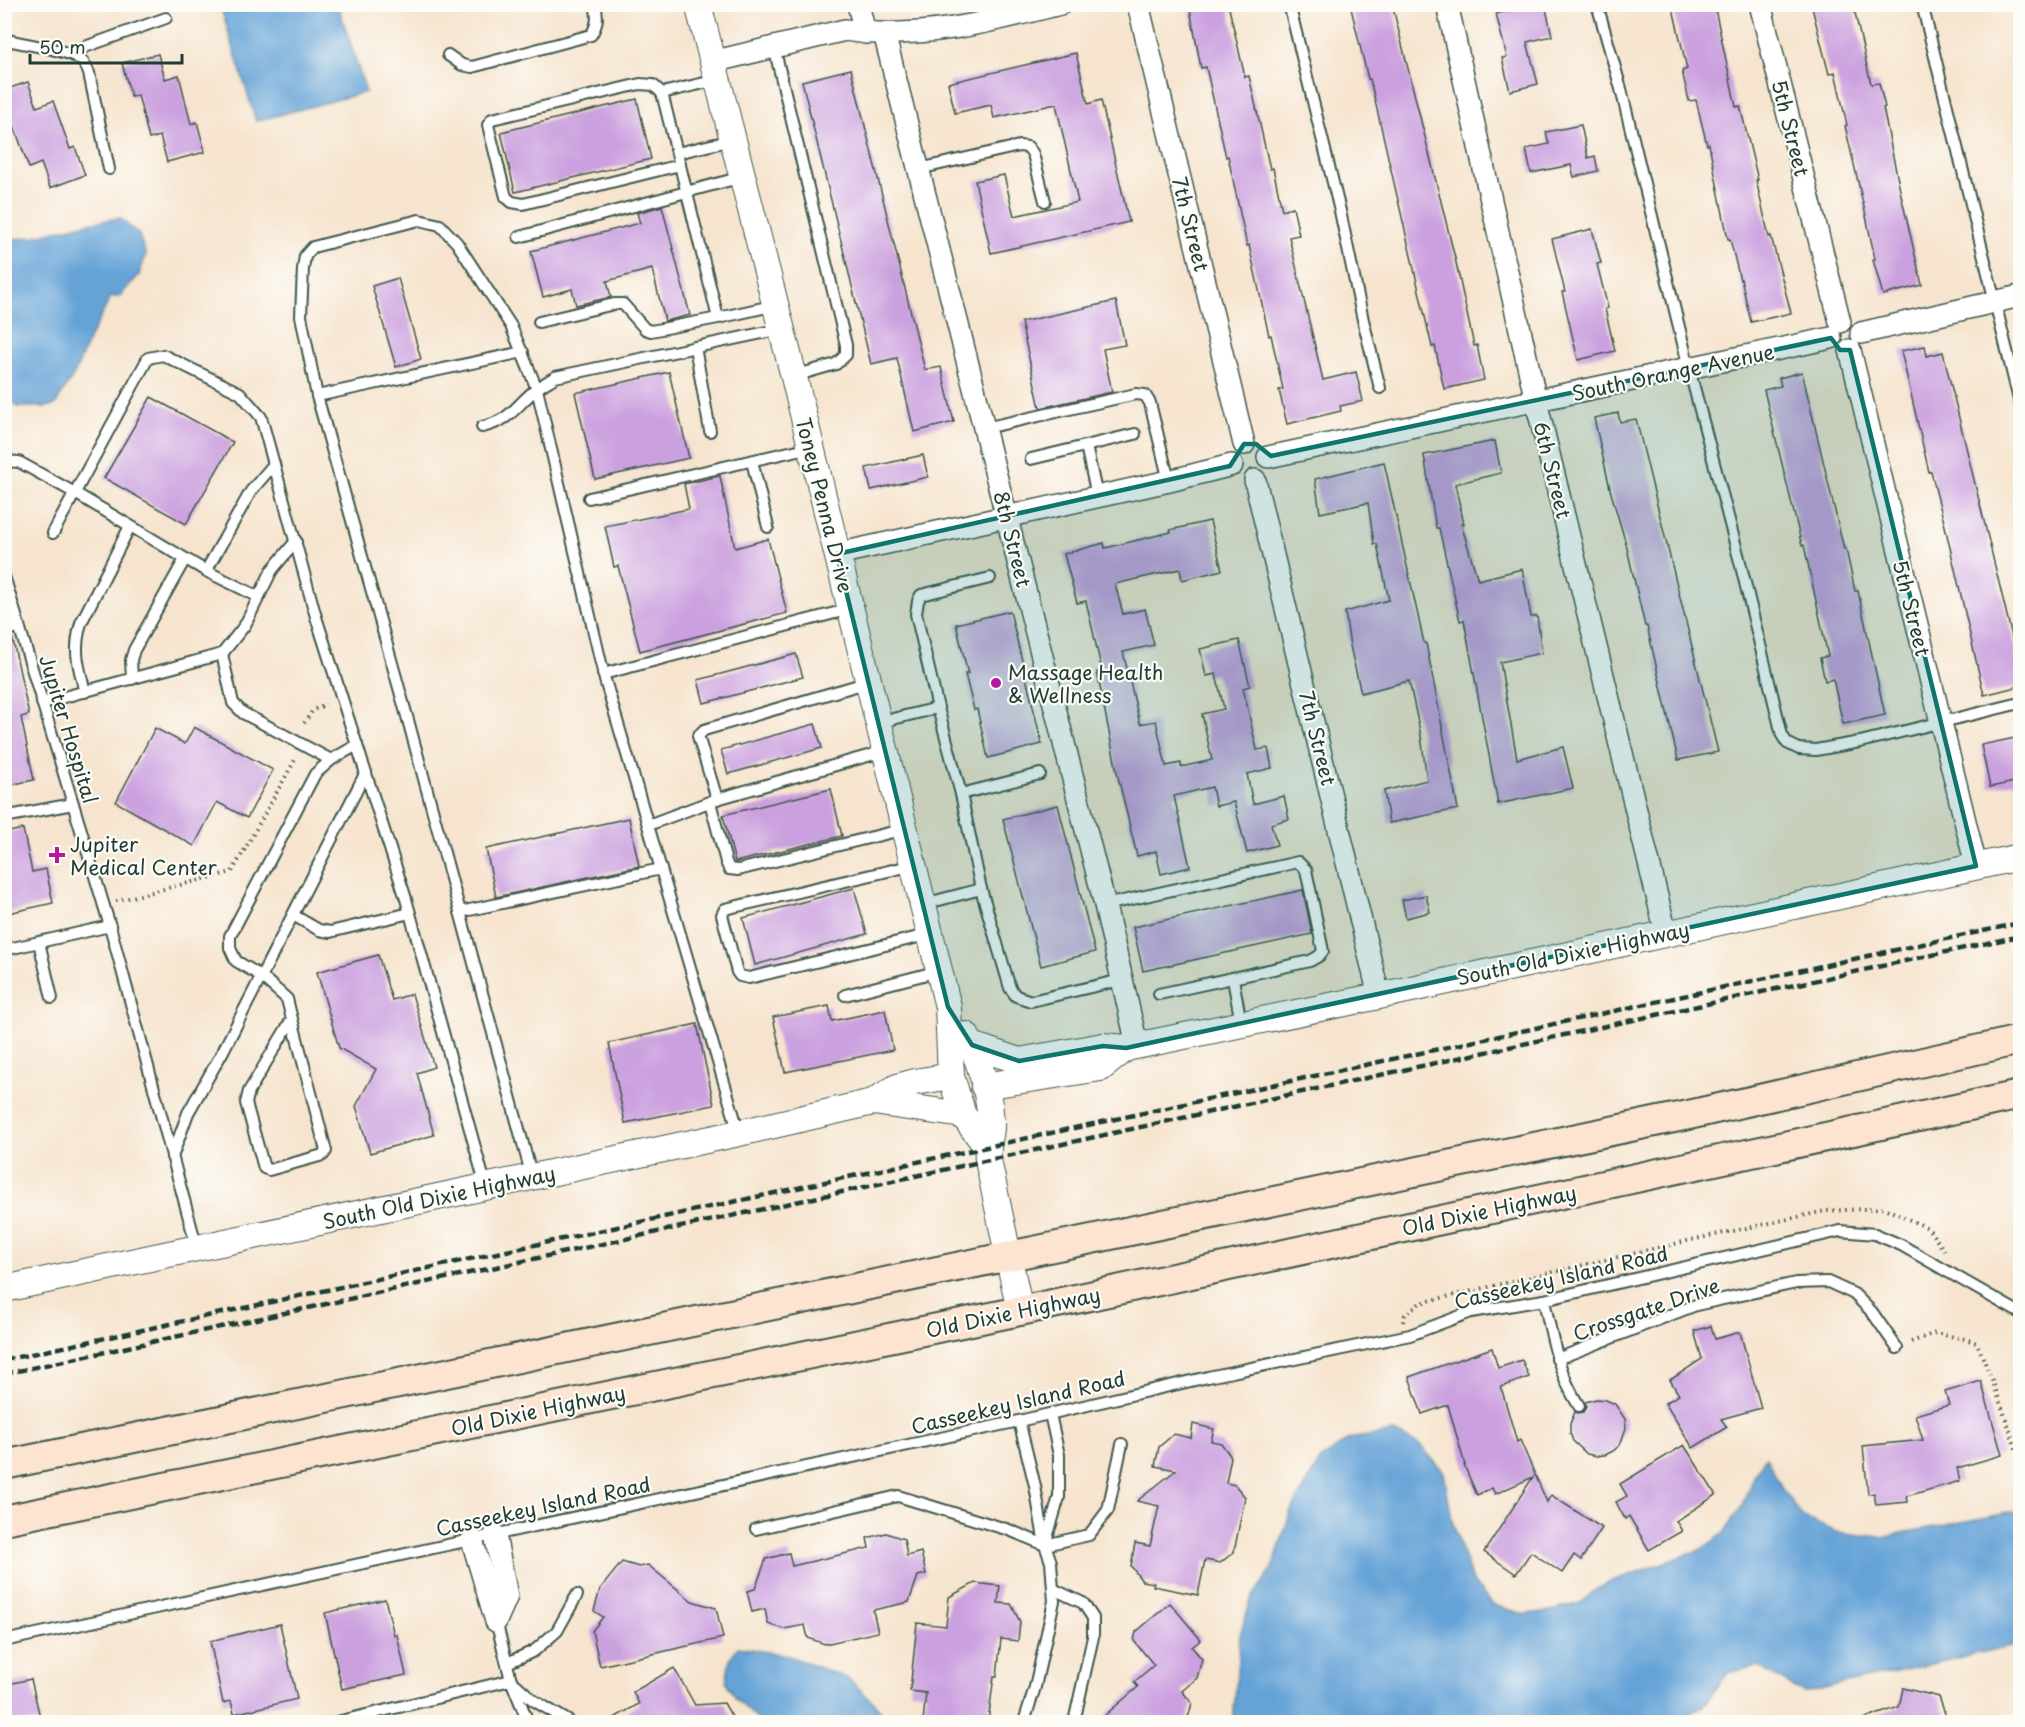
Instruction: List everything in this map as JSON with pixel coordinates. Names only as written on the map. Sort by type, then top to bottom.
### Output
[{"type":"main road","points":[[4,1465],[1693,1114],[2020,1040]]},
{"type":"main road","name":"Old Dixie Highway","points":[[4,1520],[1020,1311],[2020,1095]]},
{"type":"street","name":"Toney Penna Drive","points":[[698,4],[794,376],[940,971],[948,1007],[951,1076],[963,1115],[987,1147]]},
{"type":"street","name":"8th Street","points":[[858,4],[875,33],[919,169],[1105,905],[1121,980],[1131,1046]]},
{"type":"street","points":[[715,71],[774,47],[845,30],[911,33],[956,28],[1060,4]]},
{"type":"street","name":"7th Street","points":[[1138,4],[1244,444]]},
{"type":"street","name":"6th Street","points":[[1447,4],[1536,401],[1666,933]]},
{"type":"street","name":"5th Street","points":[[1760,4],[1835,330]]},
{"type":"street","points":[[1835,330],[1833,343],[1840,350],[1855,341],[2020,296]]},
{"type":"street","name":"South Orange Avenue","points":[[1269,457],[1689,368],[1835,330]]},
{"type":"street","name":"5th Street","points":[[1855,341],[1940,722],[1976,866]]},
{"type":"street","points":[[1244,444],[1256,444],[1262,447],[1269,457],[1265,474],[1256,480],[1249,481],[1238,476],[1232,465],[1233,455],[1244,444]]},
{"type":"street","points":[[837,554],[1232,465]]},
{"type":"street","name":"7th Street","points":[[1256,480],[1379,996]]},
{"type":"street","name":"South Old Dixie Highway","points":[[972,1046],[1019,1061],[1103,1046],[1131,1046],[1379,996],[2020,857]]},
{"type":"street","name":"Toney Penna Drive","points":[[948,1007],[972,1046],[984,1086],[991,1124],[987,1147],[1020,1311]]},
{"type":"street","name":"South Old Dixie Highway","points":[[984,1086],[1101,1068],[1131,1046]]},
{"type":"street","name":"South Old Dixie Highway","points":[[4,1289],[739,1133],[873,1102],[897,1087],[951,1076]]},
{"type":"street","name":"South Old Dixie Highway","points":[[873,1102],[963,1115]]},
{"type":"street","points":[[495,1535],[507,1596],[496,1621]]},
{"type":"street","points":[[472,1540],[496,1621]]},
{"type":"lane","points":[[448,55],[462,65],[472,67],[591,35],[597,26],[595,4]]},
{"type":"lane","points":[[1289,4],[1340,211],[1380,388]]},
{"type":"lane","points":[[1597,4],[1621,88],[1689,368],[1740,562],[1779,728],[1787,743],[1799,749],[1816,750],[1860,742],[2020,703]]},
{"type":"lane","points":[[1922,4],[2020,404]]},
{"type":"lane","points":[[68,52],[166,18]]},
{"type":"lane","points":[[4,39],[68,52],[82,60],[89,73],[109,169]]},
{"type":"lane","points":[[774,47],[846,345],[846,355],[836,364],[794,376]]},
{"type":"lane","points":[[662,93],[715,71]]},
{"type":"lane","points":[[680,165],[524,204],[512,202],[506,198],[488,125],[492,118],[640,84],[653,85],[662,93],[680,165],[686,192],[718,318]]},
{"type":"lane","points":[[677,153],[733,140]]},
{"type":"lane","points":[[919,169],[1019,146],[1028,147],[1033,154],[1045,201]]},
{"type":"lane","points":[[519,237],[742,177]]},
{"type":"lane","points":[[532,1178],[408,720],[316,396],[301,316],[305,256],[313,247],[419,220],[440,225],[457,243],[511,326],[537,388],[603,674],[739,1133]]},
{"type":"lane","points":[[539,322],[614,304],[623,304],[645,329],[651,331],[718,318],[779,317]]},
{"type":"lane","points":[[482,427],[497,424],[510,416],[537,388],[555,377],[694,347],[779,317]]},
{"type":"lane","points":[[694,347],[710,431]]},
{"type":"lane","points":[[316,396],[523,352]]},
{"type":"lane","points":[[53,533],[148,358],[163,355],[240,393],[261,417],[316,617],[410,913],[486,1187]]},
{"type":"lane","points":[[985,428],[1137,394],[1145,395],[1150,403],[1169,481]]},
{"type":"lane","points":[[1031,459],[1135,434]]},
{"type":"lane","points":[[1086,446],[1097,496]]},
{"type":"lane","points":[[589,498],[811,447]]},
{"type":"lane","points":[[4,461],[20,462],[206,571],[259,597]]},
{"type":"lane","points":[[752,461],[768,527]]},
{"type":"lane","points":[[206,571],[251,491],[274,464]]},
{"type":"lane","points":[[85,692],[76,654],[76,638],[81,623],[130,526]]},
{"type":"lane","points":[[42,703],[222,654],[245,625],[272,570],[296,541]]},
{"type":"lane","points":[[132,679],[131,660],[134,650],[185,559]]},
{"type":"lane","name":"Jupiter Hospital","points":[[4,576],[110,926],[198,1249]]},
{"type":"lane","points":[[990,578],[921,595],[916,614],[961,794],[981,889],[1010,988],[1016,996],[1031,1001],[1121,980]]},
{"type":"lane","points":[[603,674],[851,609]]},
{"type":"lane","points":[[4,630],[19,627]]},
{"type":"lane","points":[[222,654],[229,692],[233,703],[243,713],[331,759]]},
{"type":"lane","points":[[869,682],[704,730],[698,736],[726,862],[729,869],[738,870],[905,829]]},
{"type":"lane","points":[[880,722],[938,708]]},
{"type":"lane","points":[[292,1019],[249,1091],[246,1103],[264,1168],[269,1170],[323,1155],[326,1151],[287,999],[261,976],[236,962],[230,948],[230,936],[315,774],[331,759],[357,745]]},
{"type":"lane","points":[[648,825],[713,800],[886,751]]},
{"type":"lane","points":[[172,1157],[188,1113],[222,1053],[366,772]]},
{"type":"lane","points":[[961,794],[1040,774]]},
{"type":"lane","points":[[4,817],[73,804]]},
{"type":"lane","points":[[1105,905],[1298,862],[1306,870],[1323,951],[1318,956],[1310,961],[1159,994]]},
{"type":"lane","points":[[914,865],[725,909],[722,915],[737,972],[740,976],[749,978],[931,934]]},
{"type":"lane","points":[[460,912],[661,869]]},
{"type":"lane","points":[[923,904],[981,889]]},
{"type":"lane","points":[[293,915],[319,930],[330,932],[410,913]]},
{"type":"lane","points":[[4,950],[110,926]]},
{"type":"lane","points":[[39,942],[52,998]]},
{"type":"lane","points":[[845,995],[940,971]]},
{"type":"lane","points":[[1233,979],[1241,1023]]},
{"type":"lane","name":"Casseekey Island Road","points":[[4,1641],[1050,1414],[1208,1377],[1410,1335],[1471,1312],[1544,1300],[1840,1231],[1875,1234],[1901,1245],[2020,1312]]},
{"type":"lane","name":"Crossgate Drive","points":[[1557,1359],[1696,1305],[1796,1283],[1828,1282],[1854,1294],[1872,1312],[1897,1348]]},
{"type":"lane","name":"Crossgate Drive","points":[[1544,1300],[1557,1359],[1568,1388],[1579,1406]]},
{"type":"lane","points":[[1045,1545],[1059,1497],[1059,1455],[1050,1414]]},
{"type":"lane","points":[[1019,1420],[1035,1486],[1045,1545],[1051,1562],[1054,1601],[1035,1686],[1024,1722]]},
{"type":"lane","points":[[756,1528],[898,1496],[1009,1530],[1045,1545],[1089,1535],[1108,1510],[1122,1444]]},
{"type":"lane","points":[[1053,1589],[1083,1603],[1093,1618],[1093,1637],[1074,1722]]},
{"type":"lane","points":[[507,1663],[534,1651],[557,1631],[577,1595]]},
{"type":"lane","points":[[496,1621],[511,1680],[528,1722]]},
{"type":"lane","points":[[337,1722],[511,1680]]},
{"type":"lane","points":[[511,1680],[533,1700],[570,1722]]},
{"type":"path","points":[[304,723],[313,710],[326,704]]},
{"type":"path","points":[[115,901],[232,872],[297,758]]},
{"type":"path","points":[[1402,1326],[1405,1315],[1420,1303],[1825,1211],[1884,1208],[1928,1228],[1947,1254]]},
{"type":"path","points":[[1897,1348],[1935,1333],[1977,1343],[2020,1460]]},
{"type":"highlighted area","points":[[1831,338],[1840,350],[1850,350],[1976,866],[1126,1048],[1103,1046],[1019,1061],[972,1045],[948,1007],[837,554],[1230,466],[1244,444],[1256,444],[1271,456]]},
{"type":"water","points":[[220,5],[338,5],[366,92],[256,121]]},
{"type":"water","points":[[120,218],[139,235],[146,255],[139,275],[119,297],[111,297],[88,341],[75,373],[55,405],[17,407],[5,390],[5,240],[32,237],[88,223]]},
{"type":"water","points":[[1394,1432],[1420,1445],[1444,1472],[1452,1520],[1472,1581],[1493,1605],[1524,1614],[1551,1611],[1581,1603],[1595,1590],[1612,1581],[1700,1550],[1724,1533],[1742,1506],[1754,1474],[1766,1457],[1783,1490],[1803,1517],[1835,1532],[1881,1537],[2020,1511],[2020,1644],[1803,1693],[1758,1666],[1728,1673],[1701,1708],[1672,1722],[1233,1722],[1240,1635],[1251,1599],[1273,1567],[1290,1513],[1321,1459],[1349,1439]]},
{"type":"water","points":[[738,1647],[786,1655],[849,1679],[890,1722],[760,1722],[737,1700],[726,1682],[730,1658]]},
{"type":"building","points":[[1189,4],[1228,4],[1245,77],[1249,76],[1270,169],[1273,168],[1282,210],[1293,207],[1299,235],[1289,237],[1323,380],[1356,372],[1363,401],[1340,406],[1341,411],[1287,424],[1279,390],[1283,389],[1271,335],[1269,336],[1249,245],[1247,246],[1206,67],[1201,68]]},
{"type":"building","points":[[1350,4],[1392,4],[1484,380],[1444,389]]},
{"type":"building","points":[[1545,4],[1552,36],[1527,42],[1538,84],[1510,91],[1502,58],[1507,57],[1496,14]]},
{"type":"building","points":[[1672,4],[1714,4],[1736,107],[1740,106],[1769,237],[1771,236],[1791,313],[1751,322],[1730,239],[1728,239],[1709,144],[1707,145],[1696,100],[1689,101],[1682,71],[1687,69]]},
{"type":"building","points":[[1811,4],[1853,4],[1871,84],[1879,83],[1885,107],[1883,108],[1901,195],[1922,285],[1883,295],[1873,260],[1875,259],[1835,72],[1829,74]]},
{"type":"building","points":[[1076,53],[1088,104],[1101,100],[1129,222],[991,253],[975,181],[1004,175],[1014,216],[1078,202],[1056,104],[994,118],[991,105],[955,113],[948,83]]},
{"type":"building","points":[[158,54],[165,79],[179,75],[191,124],[197,122],[205,152],[167,162],[160,136],[149,139],[138,95],[131,97],[122,63]]},
{"type":"building","points":[[851,69],[925,370],[941,367],[954,422],[914,432],[897,358],[871,364],[802,81]]},
{"type":"building","points":[[28,82],[37,107],[53,101],[70,149],[75,147],[85,175],[50,188],[41,163],[29,168],[12,120],[4,122],[4,90]]},
{"type":"building","points":[[637,99],[651,159],[515,192],[501,132]]},
{"type":"building","points":[[1581,125],[1588,158],[1595,156],[1598,171],[1574,177],[1571,165],[1531,173],[1526,149],[1549,144],[1546,132]]},
{"type":"building","points":[[662,206],[690,315],[665,321],[652,269],[607,281],[611,297],[576,305],[572,289],[543,297],[531,251],[640,223],[637,213]]},
{"type":"building","points":[[1592,229],[1601,263],[1597,264],[1608,308],[1605,309],[1615,351],[1578,360],[1552,239]]},
{"type":"building","points":[[398,278],[421,359],[396,367],[372,286]]},
{"type":"building","points":[[1116,301],[1125,345],[1103,349],[1112,392],[1040,408],[1021,322]]},
{"type":"building","points":[[1925,346],[1927,356],[1943,352],[2018,661],[2020,661],[2020,686],[1984,695],[1901,351]]},
{"type":"building","points":[[669,372],[689,458],[595,479],[575,393]]},
{"type":"building","points":[[1802,372],[1844,549],[1846,549],[1855,591],[1858,591],[1885,715],[1843,724],[1833,679],[1825,681],[1820,658],[1828,656],[1804,545],[1802,546],[1764,390],[1781,386],[1779,378]]},
{"type":"building","points":[[151,397],[233,442],[186,524],[104,478]]},
{"type":"building","points":[[1618,413],[1620,422],[1636,419],[1718,752],[1678,760],[1647,626],[1645,626],[1626,544],[1611,493],[1594,418]]},
{"type":"building","points":[[1495,441],[1501,473],[1455,484],[1464,524],[1461,524],[1478,580],[1522,569],[1531,617],[1537,616],[1542,653],[1500,662],[1517,759],[1563,747],[1573,788],[1498,804],[1464,620],[1460,621],[1439,528],[1436,528],[1424,455]]},
{"type":"building","points":[[923,455],[928,477],[871,490],[866,468]]},
{"type":"building","points":[[1384,462],[1424,643],[1426,643],[1458,809],[1389,823],[1384,791],[1427,780],[1421,736],[1409,681],[1361,693],[1350,646],[1345,612],[1389,600],[1377,544],[1374,544],[1368,503],[1320,513],[1315,479]]},
{"type":"building","points":[[720,476],[735,548],[768,539],[787,613],[640,651],[618,566],[614,567],[605,526],[689,509],[684,484]]},
{"type":"building","points":[[1210,521],[1222,570],[1182,580],[1180,569],[1115,584],[1123,614],[1145,609],[1154,645],[1123,652],[1140,724],[1156,721],[1166,766],[1181,763],[1181,767],[1212,760],[1202,714],[1224,709],[1216,674],[1206,676],[1200,649],[1239,640],[1250,686],[1243,688],[1257,750],[1268,748],[1272,768],[1247,774],[1253,804],[1284,796],[1289,819],[1271,824],[1277,845],[1247,853],[1234,802],[1216,806],[1212,787],[1174,796],[1190,867],[1161,874],[1156,851],[1137,856],[1097,672],[1102,671],[1086,601],[1077,603],[1064,554],[1104,543],[1105,548]]},
{"type":"building","points":[[1010,611],[1042,744],[988,758],[977,709],[974,710],[965,674],[968,674],[956,624]]},
{"type":"building","points":[[12,636],[29,715],[21,717],[34,780],[4,786],[4,637]]},
{"type":"building","points":[[796,654],[803,677],[704,703],[698,680]]},
{"type":"building","points":[[815,724],[822,748],[728,774],[721,750]]},
{"type":"building","points":[[194,727],[273,770],[247,818],[217,802],[194,846],[116,802],[155,728],[185,744]]},
{"type":"building","points":[[2020,737],[2020,781],[1990,787],[1981,745]]},
{"type":"building","points":[[831,789],[842,836],[735,862],[723,815]]},
{"type":"building","points":[[1058,805],[1095,952],[1041,966],[1003,819]]},
{"type":"building","points":[[629,818],[639,866],[496,897],[486,849]]},
{"type":"building","points":[[23,829],[32,872],[46,869],[53,903],[4,914],[4,833]]},
{"type":"building","points":[[854,888],[867,934],[755,965],[743,918]]},
{"type":"building","points":[[1303,890],[1312,934],[1143,971],[1133,927]]},
{"type":"building","points":[[1426,895],[1430,912],[1406,918],[1402,900]]},
{"type":"building","points":[[378,955],[392,1000],[412,994],[434,1067],[417,1073],[434,1135],[370,1153],[356,1106],[376,1069],[339,1048],[317,972]]},
{"type":"building","points":[[829,1006],[832,1021],[885,1010],[893,1050],[785,1072],[773,1017]]},
{"type":"building","points":[[697,1024],[714,1105],[625,1123],[609,1043]]},
{"type":"building","points":[[1711,1326],[1715,1339],[1740,1332],[1761,1408],[1721,1419],[1727,1427],[1693,1448],[1665,1403],[1679,1395],[1670,1380],[1702,1359],[1694,1331]]},
{"type":"building","points":[[1492,1348],[1498,1368],[1522,1360],[1529,1377],[1501,1387],[1517,1442],[1520,1440],[1547,1502],[1551,1495],[1602,1528],[1581,1560],[1574,1555],[1562,1573],[1531,1552],[1516,1574],[1484,1552],[1533,1477],[1495,1494],[1492,1488],[1477,1495],[1464,1465],[1448,1405],[1422,1414],[1409,1377]]},
{"type":"building","points":[[1981,1381],[2002,1455],[1957,1468],[1960,1481],[1907,1496],[1908,1502],[1876,1505],[1874,1493],[1868,1494],[1863,1446],[1923,1440],[1915,1415],[1949,1405],[1945,1392]]},
{"type":"building","points":[[1596,1399],[1615,1404],[1625,1419],[1626,1428],[1620,1445],[1605,1455],[1596,1456],[1587,1454],[1573,1441],[1570,1424],[1575,1412],[1583,1412],[1586,1407],[1585,1402]]},
{"type":"building","points":[[1193,1424],[1214,1429],[1211,1441],[1221,1443],[1231,1457],[1226,1483],[1235,1485],[1245,1497],[1234,1552],[1220,1563],[1205,1560],[1198,1595],[1153,1586],[1154,1583],[1142,1581],[1131,1566],[1135,1543],[1150,1546],[1159,1506],[1137,1501],[1176,1470],[1155,1466],[1159,1447],[1174,1434],[1191,1438]]},
{"type":"building","points":[[1684,1445],[1716,1495],[1676,1521],[1682,1531],[1649,1550],[1629,1516],[1625,1519],[1616,1502],[1627,1496],[1620,1484]]},
{"type":"building","points":[[886,1533],[904,1539],[907,1556],[921,1552],[926,1574],[918,1576],[909,1602],[873,1610],[878,1632],[825,1644],[808,1638],[805,1625],[784,1629],[768,1624],[765,1609],[752,1612],[747,1591],[755,1589],[766,1559],[789,1553],[792,1566],[869,1548],[867,1538]]},
{"type":"building","points":[[622,1562],[639,1567],[648,1565],[692,1601],[716,1608],[723,1638],[600,1666],[592,1631],[603,1617],[594,1611],[600,1589]]},
{"type":"building","points":[[975,1583],[1000,1586],[998,1603],[1011,1604],[1020,1622],[1018,1641],[1001,1639],[988,1722],[923,1722],[926,1693],[910,1691],[917,1623],[946,1626],[949,1597]]},
{"type":"building","points":[[385,1599],[394,1635],[397,1635],[406,1675],[342,1689],[325,1613]]},
{"type":"building","points":[[1170,1603],[1201,1640],[1192,1647],[1202,1659],[1197,1678],[1182,1691],[1192,1703],[1187,1722],[1097,1722],[1138,1687],[1134,1682],[1154,1665],[1134,1641],[1136,1632]]},
{"type":"building","points":[[280,1624],[297,1699],[234,1714],[231,1701],[223,1703],[210,1641]]},
{"type":"building","points":[[674,1668],[695,1705],[724,1703],[735,1722],[607,1722],[639,1704],[633,1692]]},
{"type":"building","points":[[31,1679],[41,1722],[4,1722],[4,1685]]},
{"type":"building","points":[[1903,1688],[1939,1697],[1948,1722],[1862,1722],[1861,1720],[1899,1707]]},
{"type":"railway","points":[[4,1360],[2020,923]]},
{"type":"railway","points":[[4,1374],[2020,936]]},
{"type":"place","name":"Massage Health & Wellness","points":[[996,683]]},
{"type":"place","name":"Jupiter Medical Center","points":[[57,855]]}]
